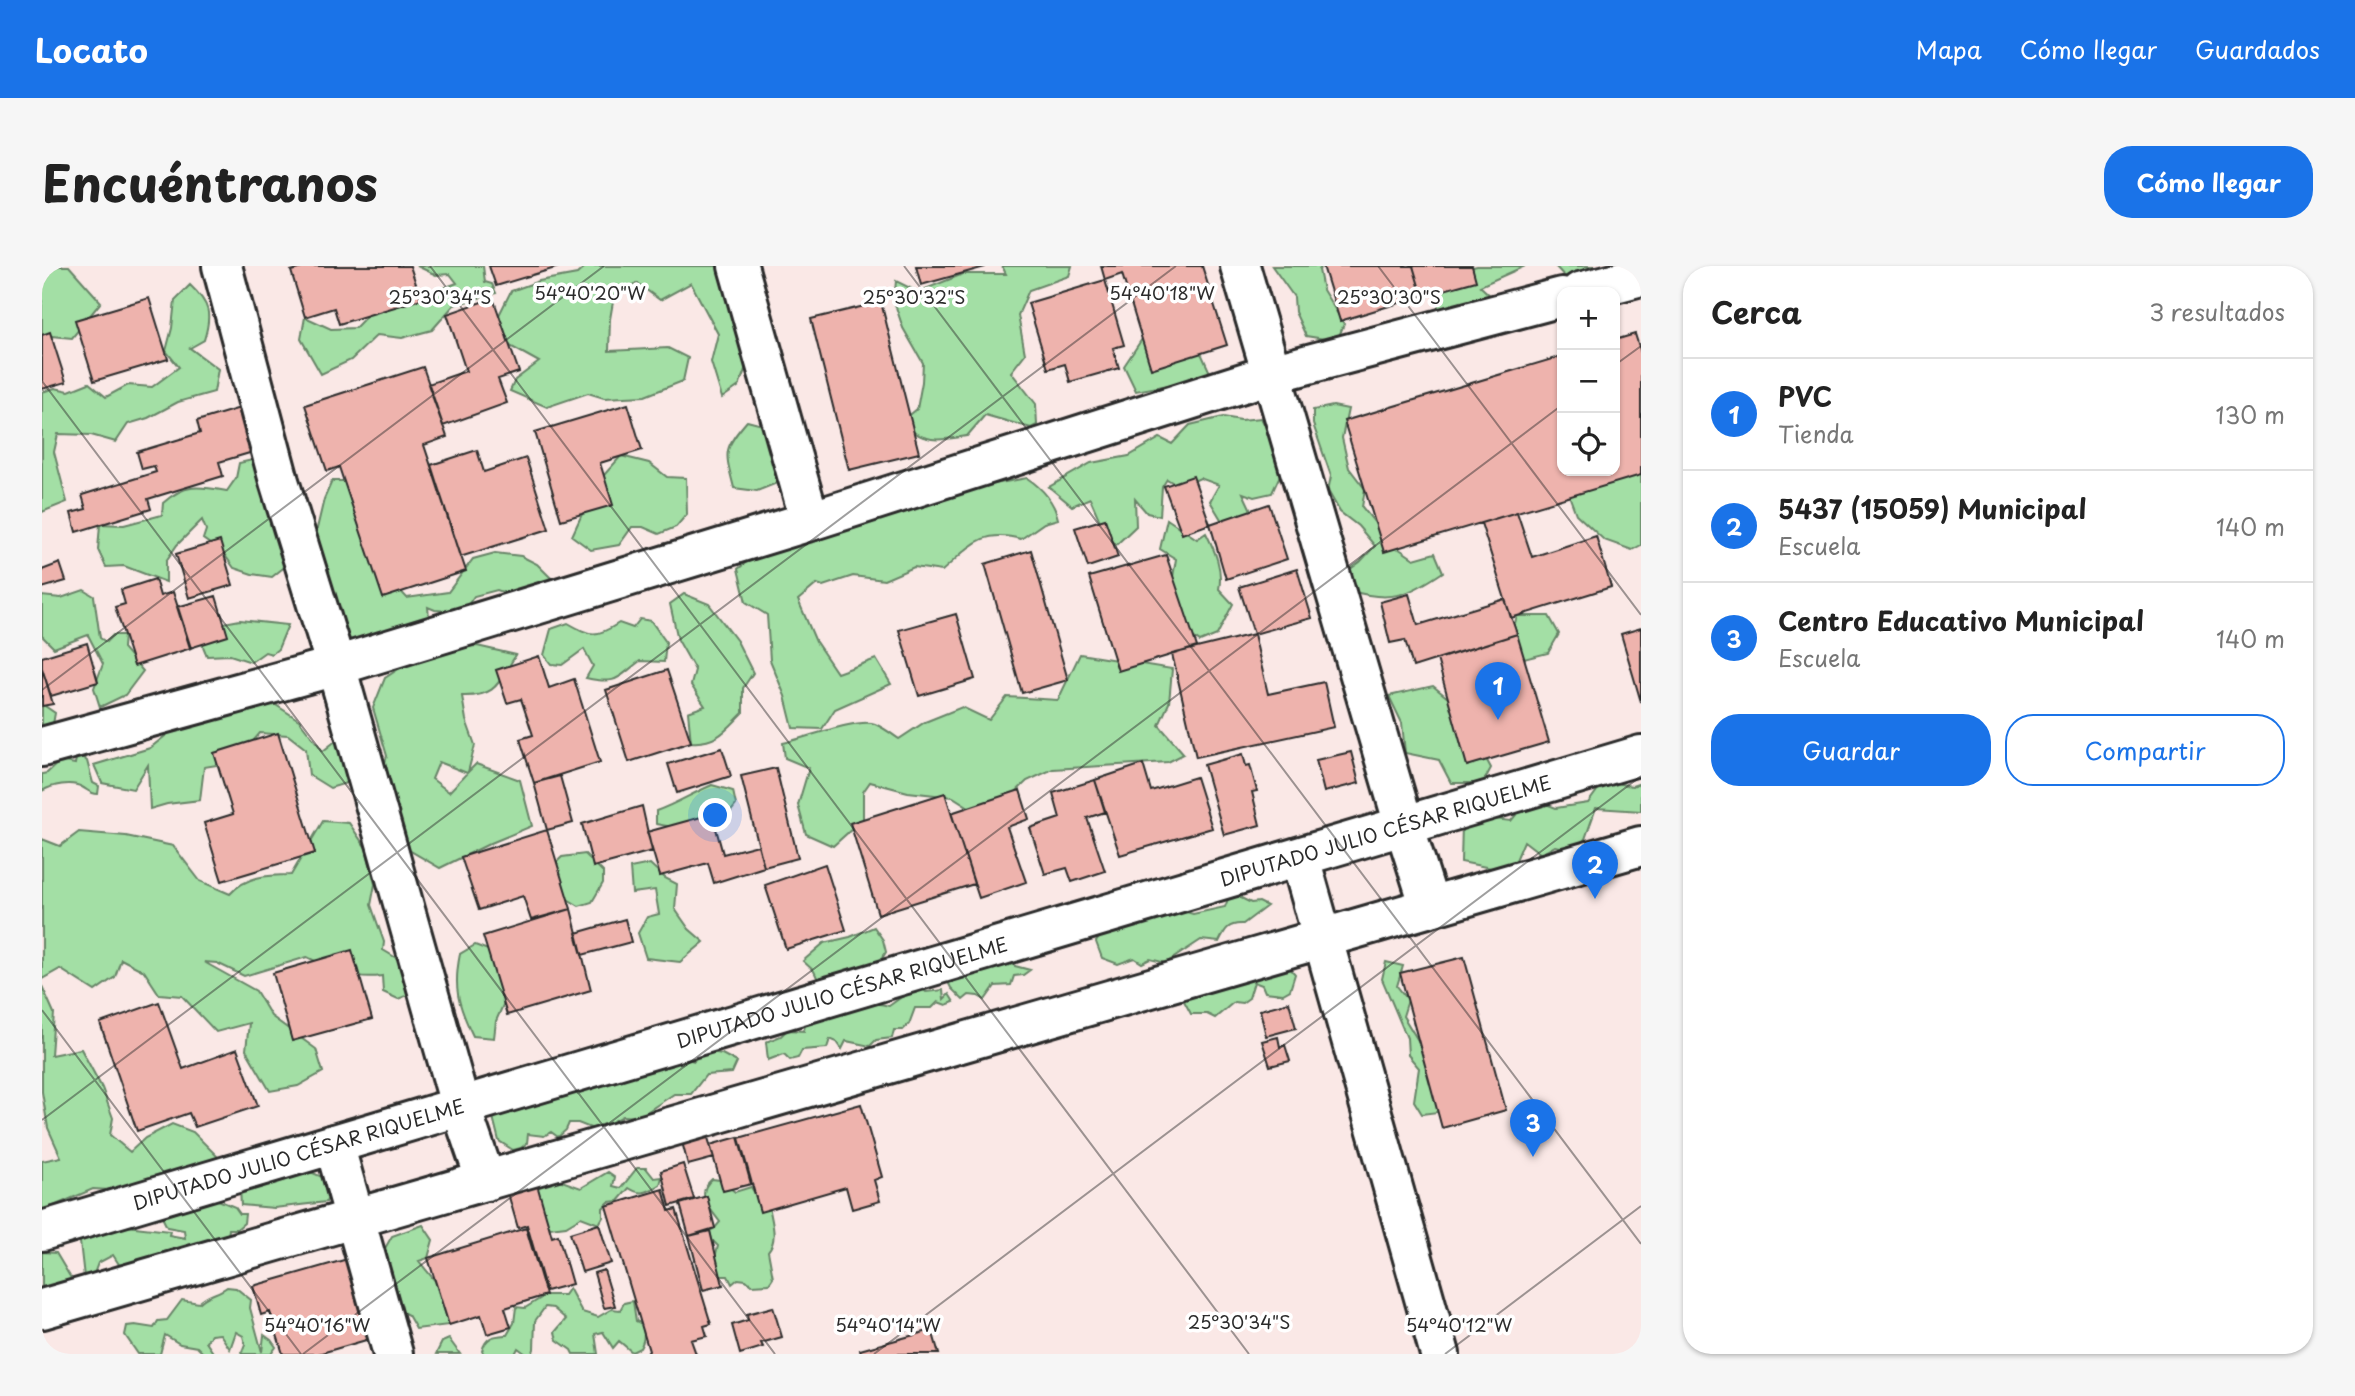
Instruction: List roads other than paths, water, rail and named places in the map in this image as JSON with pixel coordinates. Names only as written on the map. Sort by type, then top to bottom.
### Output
[{"type":"street","points":[[222,266],[278,481],[337,666],[460,1108],[486,1181]]},
{"type":"street","points":[[738,266],[810,521]]},
{"type":"street","points":[[1240,266],[1430,907]]},
{"type":"street","points":[[1599,287],[1641,276]]},
{"type":"street","points":[[42,747],[337,666],[810,521],[1271,374],[1557,298]]},
{"type":"street","name":"DIPUTADO JULIO CÉSAR RIQUELME","points":[[42,1231],[1641,755]]},
{"type":"street","points":[[42,1309],[1641,846]]},
{"type":"street","points":[[1300,858],[1440,1354]]},
{"type":"street","points":[[334,1144],[393,1354]]},
{"type":"place","name":"PVC","points":[[1498,720]]},
{"type":"place","name":"5437 (15059) Municipal","points":[[1595,899]]},
{"type":"place","name":"Centro Educativo Municipal","points":[[1533,1157]]}]
